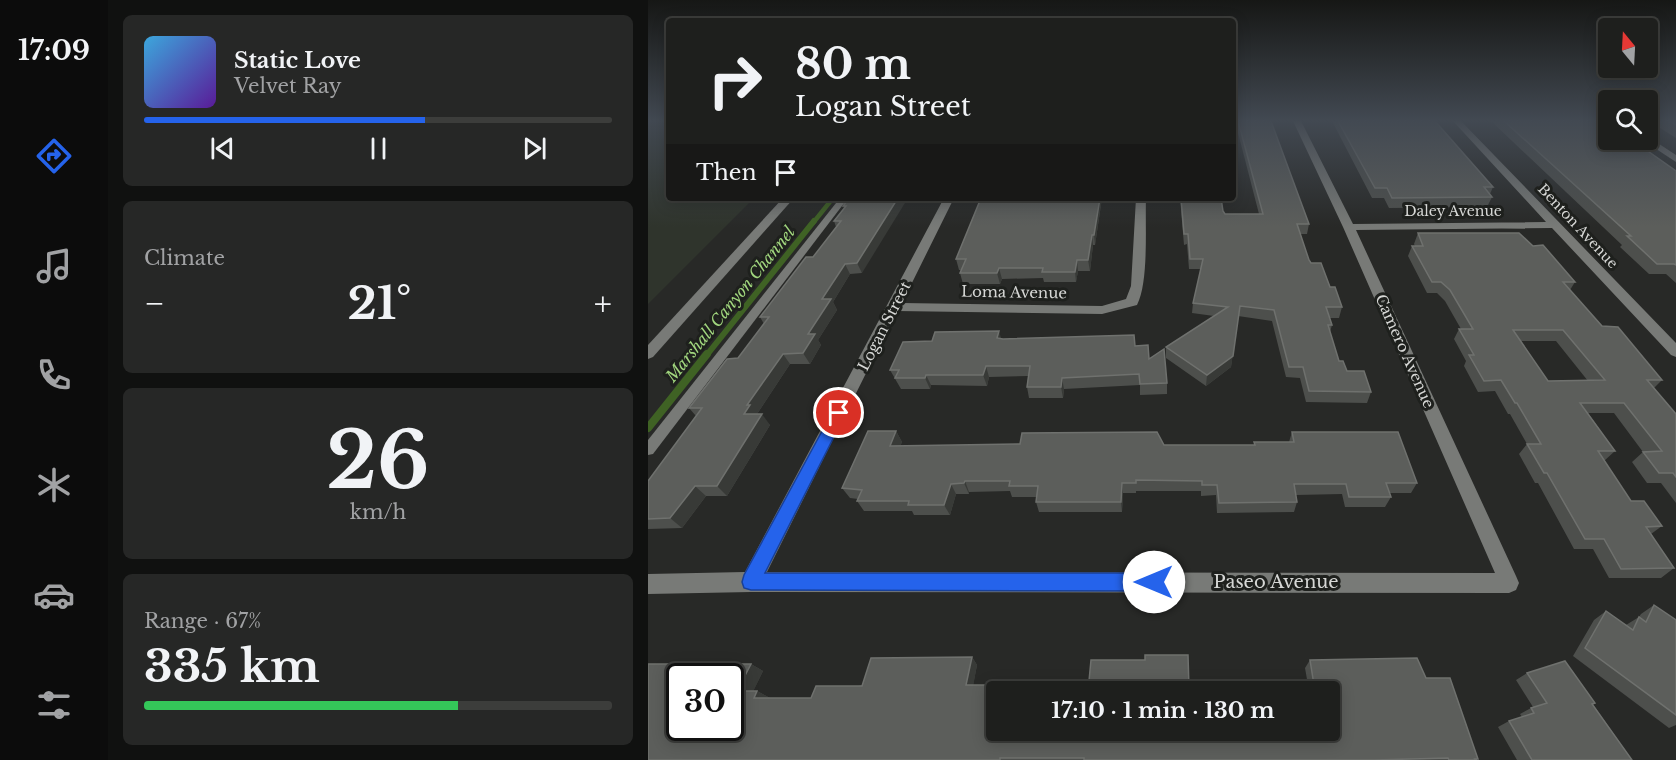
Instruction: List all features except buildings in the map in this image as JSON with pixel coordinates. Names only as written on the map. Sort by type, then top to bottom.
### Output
[{"type":"street","name":"Camero Avenue","points":[[1315,156],[1349,226],[1509,583]]},
{"type":"street","name":"Benton Avenue","points":[[1491,156],[1676,351]]},
{"type":"street","points":[[648,354],[786,201]]},
{"type":"street","name":"Logan Street","points":[[751,582],[947,201]]},
{"type":"street","name":"Loma Avenue","points":[[894,307],[1102,310],[1132,303],[1137,286],[1141,201]]},
{"type":"street","name":"Daley Avenue","points":[[1349,226],[1557,225]]},
{"type":"street","name":"Paseo Avenue","points":[[648,584],[751,582],[1509,583]]},
{"type":"lane","points":[[648,450],[841,201]]},
{"type":"shaded area","points":[[648,156],[666,156],[666,201],[751,201],[648,304]]},
{"type":"waterway","name":"Marshall Canyon Channel","points":[[813,223],[831,201]]},
{"type":"waterway","name":"Marshall Canyon Channel","points":[[706,356],[814,221]]},
{"type":"waterway","name":"Marshall Canyon Channel","points":[[648,428],[707,354]]},
{"type":"route","points":[[839,413],[751,582],[1154,582]]}]
